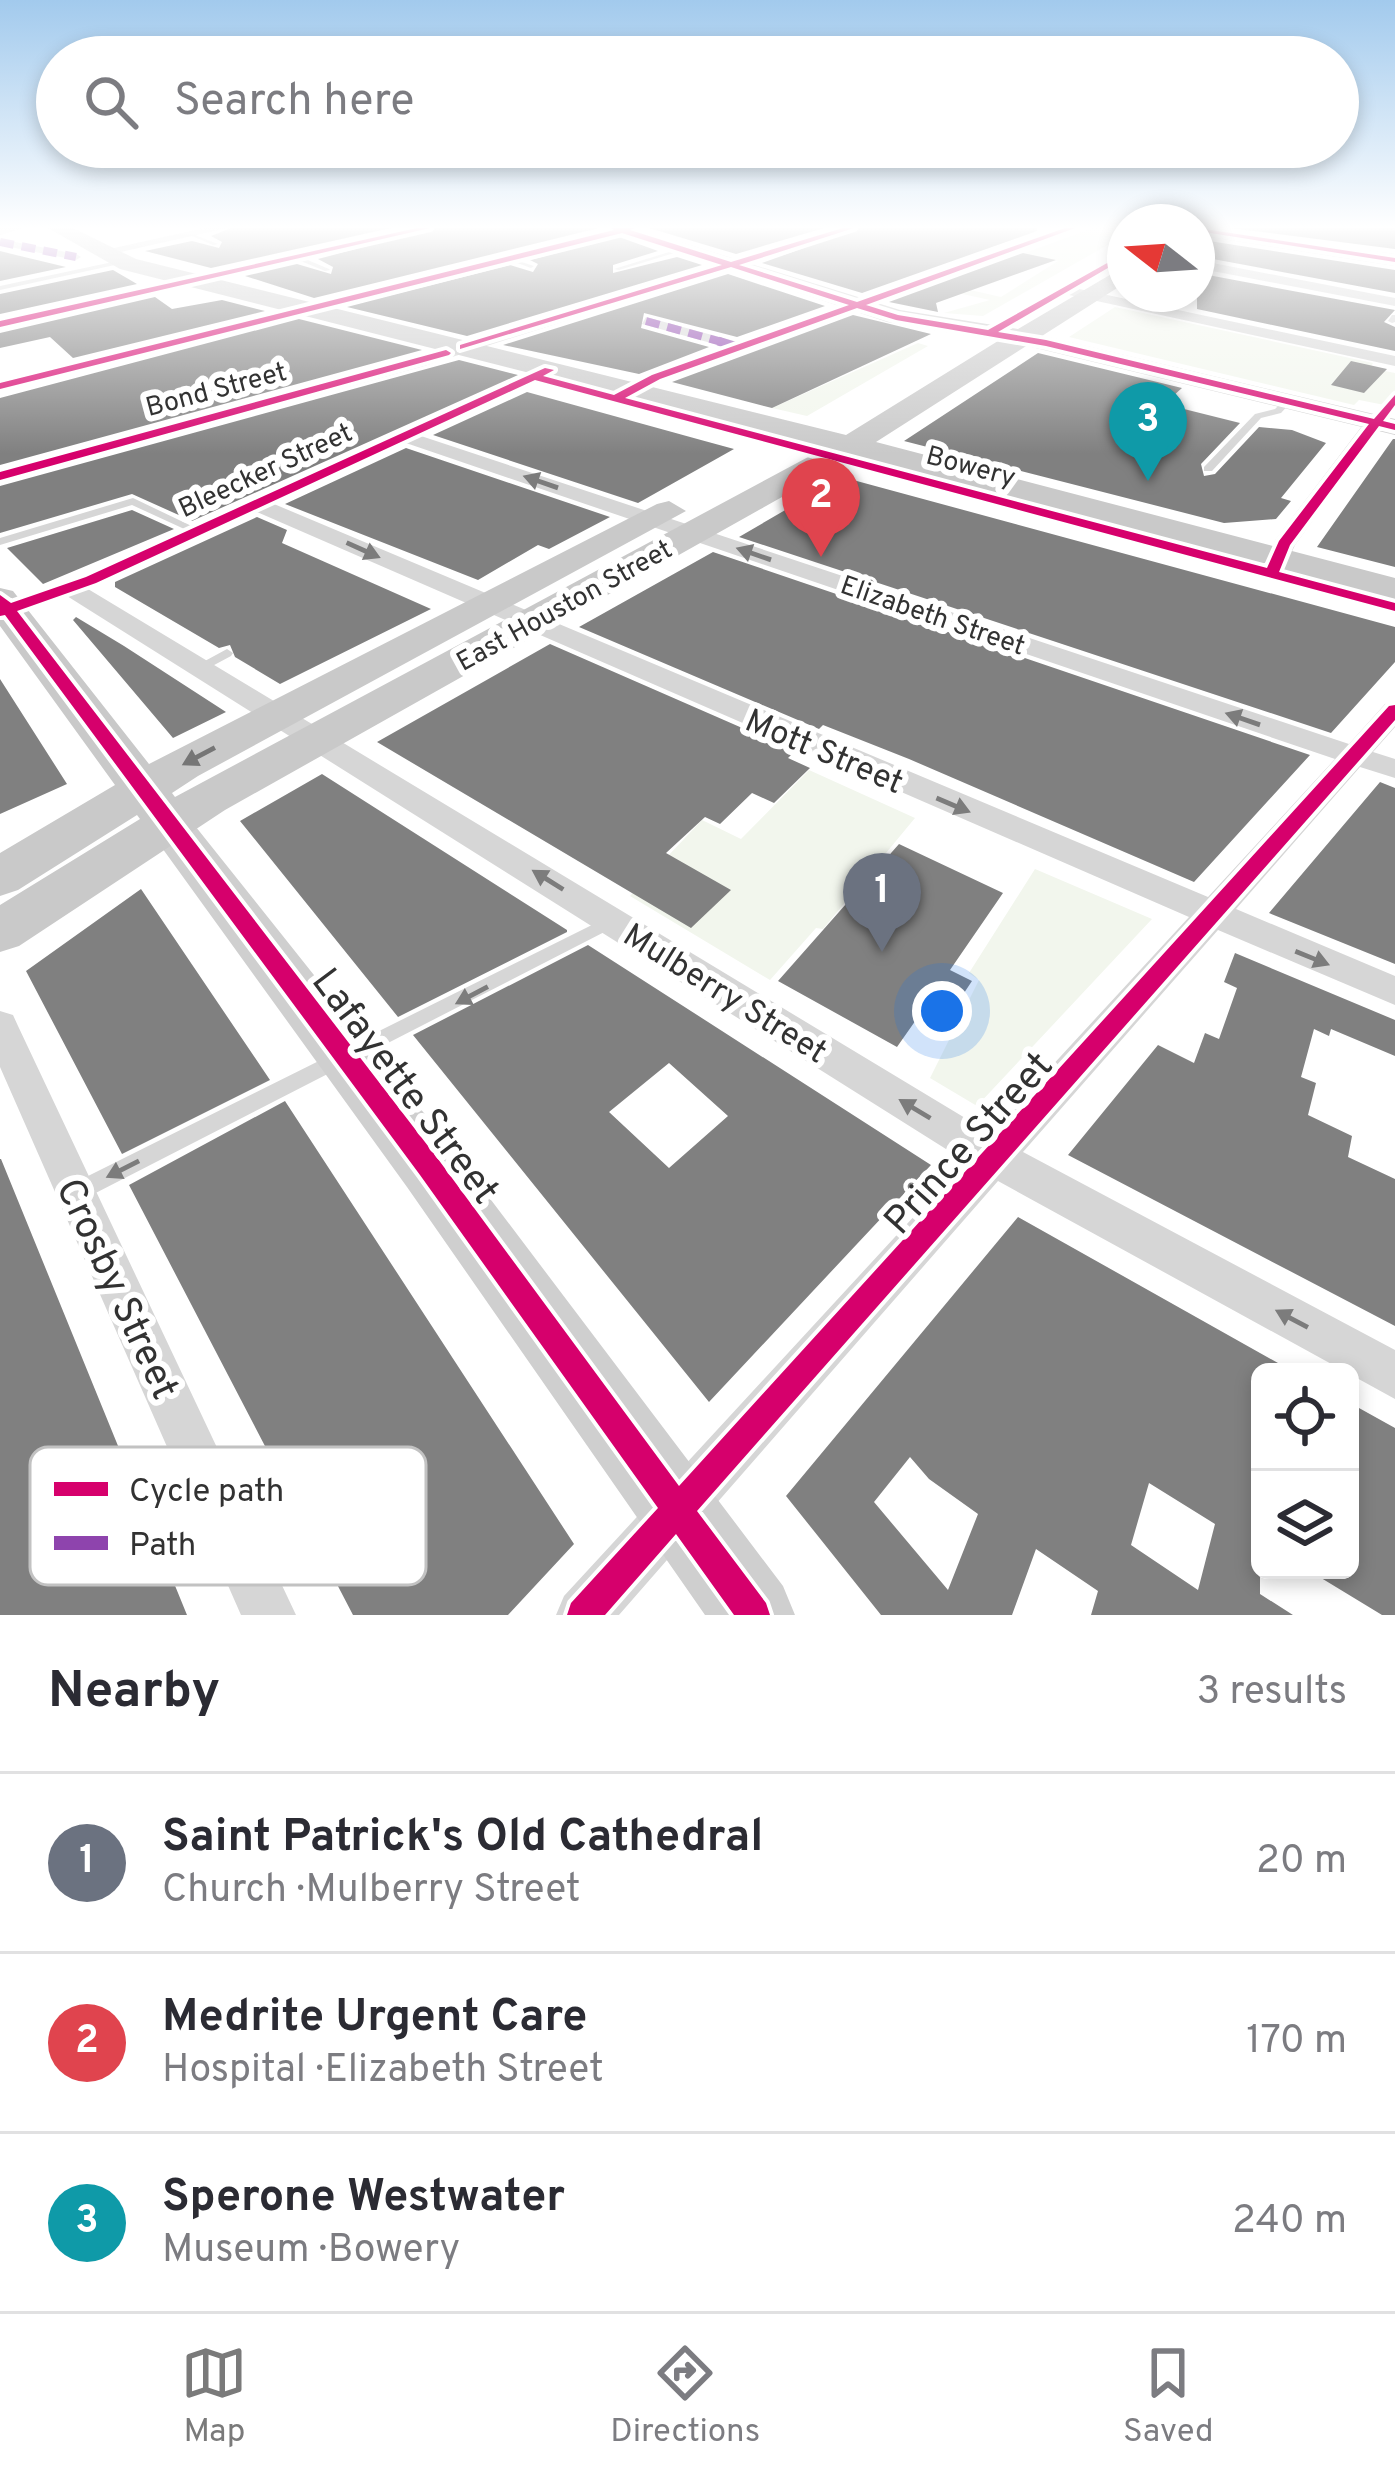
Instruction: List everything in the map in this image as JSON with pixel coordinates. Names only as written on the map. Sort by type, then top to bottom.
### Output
[{"type":"main road","name":"Bowery","points":[[276,303],[1275,566],[1395,589]]},
{"type":"main road","points":[[852,303],[980,338],[1023,338],[1385,425]]},
{"type":"main road","name":"East Houston Street","points":[[0,877],[155,806],[317,740],[694,534],[980,338],[1053,303]]},
{"type":"main road","name":"East Houston Street","points":[[0,932],[155,806],[277,716],[652,520],[822,446],[1023,338],[1064,303]]},
{"type":"main road","name":"Bowery","points":[[1275,566],[1395,607]]},
{"type":"main road","name":"Lafayette Street","points":[[3,607],[346,1058],[754,1615]]},
{"type":"street","points":[[0,324],[95,303]]},
{"type":"street","points":[[0,386],[342,303]]},
{"type":"street","name":"Bond Street","points":[[0,476],[604,303]]},
{"type":"street","points":[[622,394],[862,303]]},
{"type":"street","points":[[1129,303],[1395,361]]},
{"type":"street","points":[[646,320],[740,347]]},
{"type":"street","name":"Bleecker Street","points":[[3,607],[70,588],[542,373]]},
{"type":"street","points":[[1275,566],[1385,425],[1395,398]]},
{"type":"street","name":"Elizabeth Street","points":[[404,436],[1395,770]]},
{"type":"street","name":"Mott Street","points":[[256,504],[1395,992]]},
{"type":"street","name":"Mulberry Street","points":[[70,588],[997,1159],[1395,1375]]},
{"type":"street","name":"Prince Street","points":[[583,1615],[997,1159],[1395,710]]},
{"type":"street","name":"Crosby Street","points":[[0,1026],[192,1447]]},
{"type":"street","name":"Crosby Street","points":[[255,1585],[269,1615]]},
{"type":"lane","points":[[1208,469],[1258,416],[1278,411],[1288,401]]},
{"type":"lane","points":[[0,542],[133,501],[197,531]]},
{"type":"lane","points":[[198,668],[227,653]]},
{"type":"lane","points":[[75,1192],[613,920]]},
{"type":"shaded area","points":[[978,303],[1005,303],[983,316],[944,313]]},
{"type":"shaded area","points":[[1107,312],[1138,312],[1373,363],[1370,368],[1395,373],[1395,407],[1359,400],[1354,405],[1069,337]]},
{"type":"shaded area","points":[[918,343],[928,346],[807,416],[772,408]]},
{"type":"shaded area","points":[[809,770],[915,818],[823,929],[816,928],[770,980],[630,896],[702,820],[741,839]]},
{"type":"shaded area","points":[[1035,869],[1152,919],[977,1106],[930,1078],[979,980],[969,973]]},
{"type":"building","points":[[0,303],[49,303],[0,314]]},
{"type":"building","points":[[128,303],[164,303],[172,309],[235,303],[265,311],[73,358],[50,337],[0,348],[0,333]]},
{"type":"building","points":[[361,303],[575,303],[467,336],[347,307]]},
{"type":"building","points":[[635,303],[825,306],[737,337],[644,313],[641,328],[709,347],[639,374],[503,345]]},
{"type":"building","points":[[896,303],[936,303],[938,312]]},
{"type":"building","points":[[1215,303],[1360,303],[1395,310],[1384,322],[1395,327],[1395,351],[1211,312]]},
{"type":"building","points":[[853,315],[931,334],[772,408],[672,382]]},
{"type":"building","points":[[299,319],[422,350],[0,465],[0,398]]},
{"type":"building","points":[[1038,353],[1182,388],[1164,404],[1240,423],[1201,464],[1204,476],[1215,474],[1259,427],[1292,430],[1326,443],[1281,498],[1291,501],[1276,519],[1224,523],[904,441]]},
{"type":"building","points":[[459,360],[518,375],[192,521],[132,494],[0,533],[0,486]]},
{"type":"building","points":[[1351,361],[1387,369],[1364,393],[1331,385]]},
{"type":"building","points":[[527,392],[734,449],[638,503],[433,435]]},
{"type":"building","points":[[1393,439],[1395,567],[1317,547]]},
{"type":"building","points":[[406,448],[610,517],[549,549],[538,545],[478,580],[285,504]]},
{"type":"building","points":[[842,477],[1395,627],[1395,662],[1331,733],[739,537]]},
{"type":"building","points":[[132,510],[174,529],[43,584],[7,548]]},
{"type":"building","points":[[257,517],[287,530],[282,543],[431,609],[280,684],[235,657],[230,645],[219,648],[115,587],[115,582]]},
{"type":"building","points":[[713,552],[1310,755],[1194,882],[909,759],[823,725],[819,729],[579,627]]},
{"type":"building","points":[[76,617],[226,712],[173,738],[73,620]]},
{"type":"building","points":[[550,644],[795,751],[788,758],[810,768],[774,803],[752,793],[720,824],[705,817],[666,853],[731,890],[691,928],[377,742]]},
{"type":"building","points":[[0,679],[67,784],[0,814]]},
{"type":"building","points":[[322,774],[567,932],[398,1017],[240,821]]},
{"type":"building","points":[[1380,782],[1395,788],[1395,964],[1269,913]]},
{"type":"building","points":[[899,844],[1003,893],[950,970],[972,981],[958,1002],[937,990],[897,1047],[778,981]]},
{"type":"building","points":[[141,889],[270,1080],[122,1154],[26,971]]},
{"type":"building","points":[[588,945],[931,1165],[709,1402],[413,1035]],"holes":[[[669,1063],[728,1116],[669,1168],[609,1112]]]},
{"type":"building","points":[[1235,953],[1395,1020],[1395,1056],[1331,1029],[1329,1036],[1314,1029],[1301,1077],[1316,1083],[1308,1115],[1352,1136],[1348,1157],[1395,1179],[1395,1326],[1068,1155],[1158,1045],[1194,1063],[1205,1033],[1219,1039],[1237,988],[1224,982]]},
{"type":"building","points":[[285,1101],[574,1544],[508,1615],[353,1615],[337,1585],[426,1585],[426,1447],[265,1447],[129,1185]]},
{"type":"building","points":[[1,1159],[118,1447],[30,1447],[30,1585],[175,1585],[187,1615],[0,1615]]},
{"type":"building","points":[[1018,1217],[1278,1363],[1251,1363],[1251,1579],[1260,1579],[1260,1594],[1293,1615],[1091,1615],[1098,1591],[1036,1549],[1012,1615],[881,1615],[786,1496]],"holes":[[[910,1457],[929,1479],[978,1514],[948,1590],[874,1502]],[[1149,1483],[1215,1524],[1198,1590],[1131,1545]]]},
{"type":"building","points":[[1359,1408],[1395,1428],[1395,1615],[1382,1615],[1323,1579],[1359,1579]]},
{"type":"marked path","points":[[646,321],[734,346]]},
{"type":"cycle path","points":[[0,324],[92,303]]},
{"type":"cycle path","points":[[0,386],[330,303]]},
{"type":"cycle path","points":[[463,347],[605,303]]},
{"type":"cycle path","points":[[853,303],[896,317],[1046,343],[1395,427]]},
{"type":"cycle path","points":[[615,399],[656,377],[861,303]]},
{"type":"cycle path","points":[[991,332],[1041,303]]},
{"type":"cycle path","points":[[0,476],[446,353]]},
{"type":"cycle path","points":[[0,612],[91,580],[549,370]]},
{"type":"cycle path","points":[[534,377],[1395,607]]},
{"type":"cycle path","points":[[1271,574],[1284,544],[1395,398]]},
{"type":"cycle path","points":[[0,599],[429,1167],[754,1615]]},
{"type":"cycle path","points":[[583,1615],[1395,710]]},
{"type":"place","name":"Sperone Westwater","points":[[1148,481]]},
{"type":"place","name":"Medrite Urgent Care","points":[[821,557]]},
{"type":"place","name":"Saint Patrick's Old Cathedral","points":[[882,952]]}]
